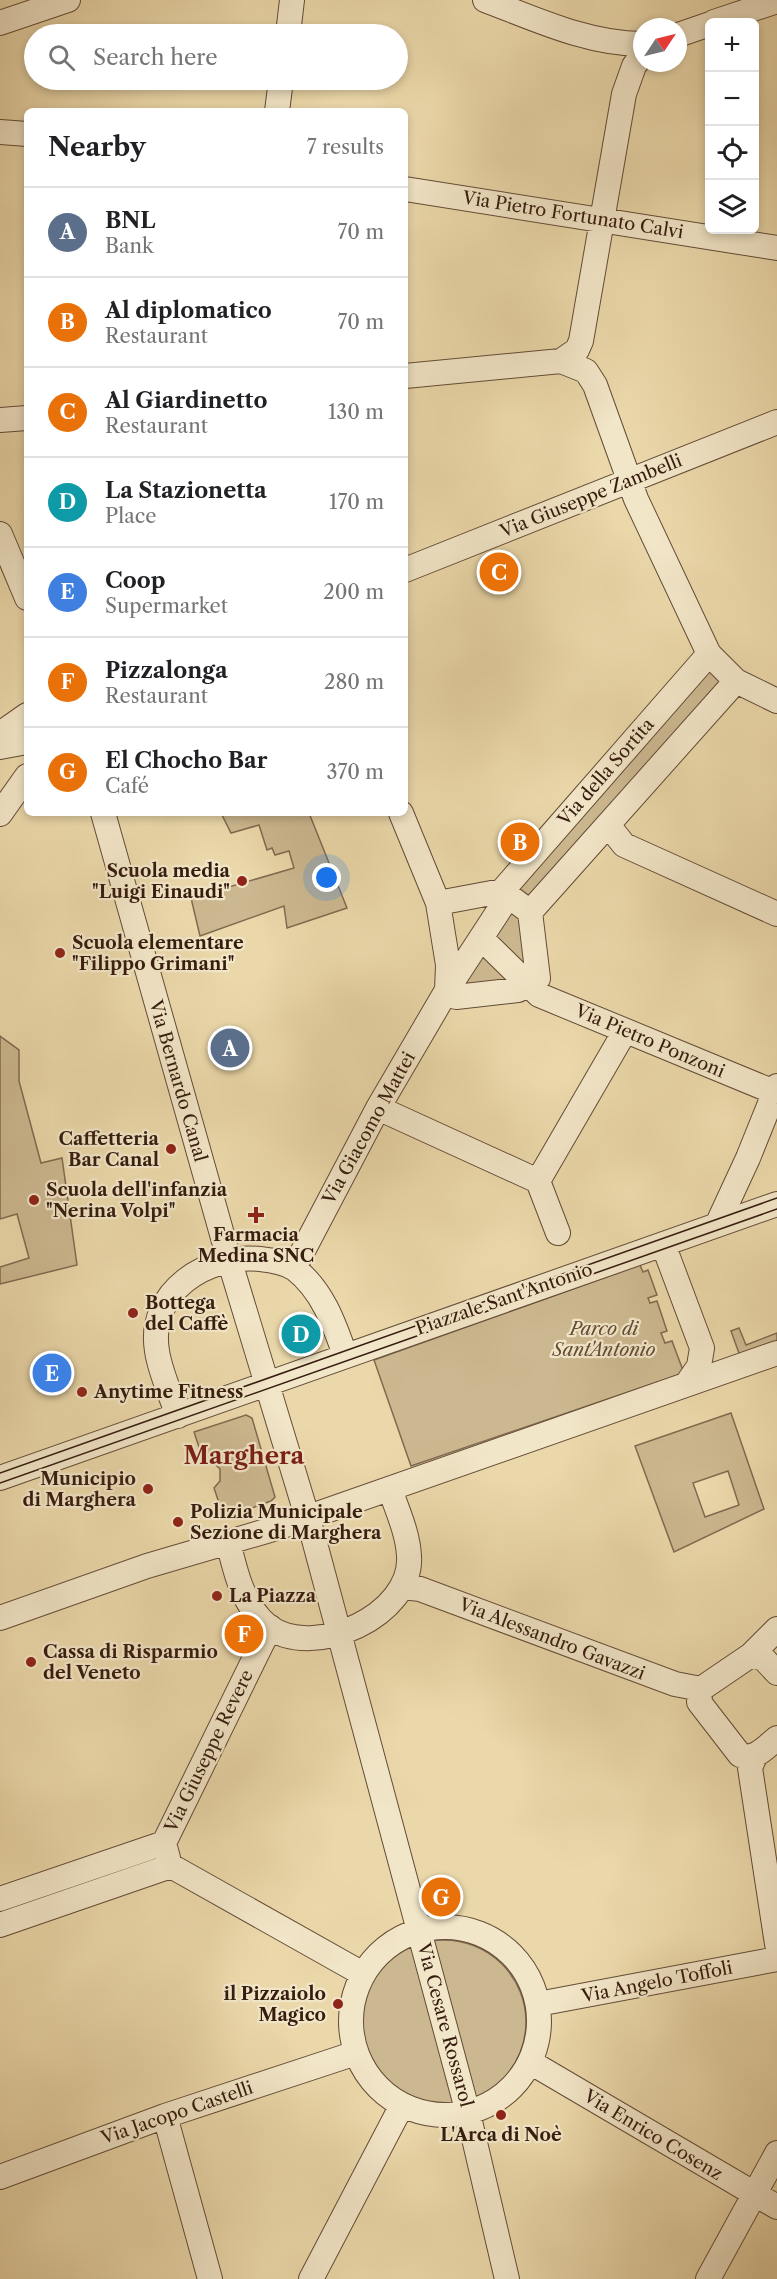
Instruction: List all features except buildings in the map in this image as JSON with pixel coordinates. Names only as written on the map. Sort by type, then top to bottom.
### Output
[{"type":"street","points":[[0,23],[68,0]]},
{"type":"street","points":[[289,24],[292,0]]},
{"type":"street","points":[[485,0],[577,33],[633,43]]},
{"type":"street","points":[[726,18],[777,1]]},
{"type":"street","points":[[687,32],[705,26]]},
{"type":"street","points":[[561,361],[577,350],[582,341],[601,219],[609,196],[624,94],[633,69]]},
{"type":"street","points":[[277,108],[280,90]]},
{"type":"street","points":[[0,132],[24,134]]},
{"type":"street","name":"Via Pietro Fortunato Calvi","points":[[408,189],[777,248]]},
{"type":"street","points":[[408,376],[561,361],[586,371],[595,385],[630,480],[709,654],[736,681],[777,701]]},
{"type":"street","points":[[0,420],[24,418]]},
{"type":"street","name":"Via Giuseppe Zambelli","points":[[408,569],[777,422]]},
{"type":"street","points":[[0,534],[24,591]]},
{"type":"street","name":"Via della Sortita","points":[[481,938],[505,893],[709,654]]},
{"type":"street","name":"Via della Sortita","points":[[530,912],[736,681]]},
{"type":"street","points":[[0,734],[24,717]]},
{"type":"street","points":[[0,747],[24,743]]},
{"type":"street","points":[[0,814],[24,780]]},
{"type":"street","name":"Via Bernardo Canal","points":[[104,816],[229,1259],[308,1517]]},
{"type":"street","points":[[402,816],[438,903],[448,964],[447,990],[456,997],[518,990],[529,986],[538,978],[530,912],[505,893],[438,903]]},
{"type":"street","points":[[608,825],[624,845],[777,914]]},
{"type":"street","name":"Via Pietro Ponzoni","points":[[481,938],[539,995],[624,1031],[776,1089]]},
{"type":"street","name":"Via Giacomo Mattei","points":[[294,1268],[378,1108],[447,990],[481,938]]},
{"type":"street","points":[[538,1181],[624,1031]]},
{"type":"street","points":[[717,1224],[748,1158],[776,1089]]},
{"type":"street","points":[[378,1108],[538,1181],[558,1233]]},
{"type":"street","name":"Piazzale Sant'Antonio","points":[[0,1478],[777,1204]]},
{"type":"street","points":[[663,1244],[702,1348],[699,1366],[688,1382]]},
{"type":"street","points":[[178,1416],[156,1349],[159,1323],[165,1305],[188,1277],[229,1259],[270,1259],[294,1268],[312,1286],[327,1309],[345,1355]]},
{"type":"street","points":[[702,1348],[722,1360],[740,1364]]},
{"type":"street","points":[[0,1618],[228,1541],[308,1517],[688,1382],[777,1353]]},
{"type":"street","points":[[228,1541],[237,1577],[248,1602],[270,1627],[306,1637],[339,1633],[359,1627],[383,1610],[404,1587],[410,1557],[390,1489]]},
{"type":"street","name":"Via Cesare Rossarol","points":[[308,1517],[468,2113],[507,2279]]},
{"type":"street","name":"Via Alessandro Gavazzi","points":[[404,1587],[420,1589],[675,1684],[701,1689]]},
{"type":"street","name":"Via Giuseppe Revere","points":[[168,1855],[270,1627]]},
{"type":"street","points":[[777,1629],[751,1654],[701,1689],[699,1702],[740,1755],[747,1758],[754,1756],[777,1738]]},
{"type":"street","points":[[751,1654],[763,1658],[777,1673]]},
{"type":"street","points":[[754,1756],[750,1768],[777,1944]]},
{"type":"street","points":[[0,1925],[168,1855]]},
{"type":"street","points":[[0,1899],[168,1855],[363,1974]]},
{"type":"street","points":[[458,1927],[494,1941],[523,1968],[538,2004],[539,2024],[530,2062],[510,2089],[497,2100],[468,2113],[430,2114],[402,2105],[382,2092],[367,2074],[356,2053],[350,2026],[352,1999],[363,1974],[377,1954],[396,1940],[419,1930],[458,1927]]},
{"type":"street","name":"Via Angelo Toffoli","points":[[538,2004],[777,1959]]},
{"type":"street","name":"Via Jacopo Castelli","points":[[0,2177],[165,2116],[356,2053]]},
{"type":"street","name":"Via Enrico Cosenz","points":[[530,2062],[777,2207]]},
{"type":"street","points":[[311,2279],[402,2105]]},
{"type":"street","points":[[165,2116],[210,2279]]},
{"type":"street","points":[[708,2279],[777,2153]]},
{"type":"green space","points":[[711,669],[724,680],[531,901],[518,891]]},
{"type":"green space","points":[[222,816],[310,816],[347,908],[287,928],[284,906],[200,936],[191,898],[294,868],[289,851],[275,855],[272,848],[267,850],[259,825],[231,833]]},
{"type":"green space","points":[[508,906],[525,921],[530,971],[491,934]]},
{"type":"green space","points":[[482,949],[517,984],[458,989]]},
{"type":"green space","name":"Scuola dell'infanzia \"Nerina Volpi\"","points":[[0,1036],[19,1050],[19,1081],[41,1163],[62,1158],[77,1265],[0,1284],[0,1267],[29,1258],[17,1214],[0,1219]]},
{"type":"green space","name":"Parco di Sant'Antonio","points":[[640,1265],[643,1272],[648,1270],[657,1295],[648,1298],[650,1303],[657,1301],[667,1331],[661,1333],[665,1343],[672,1341],[684,1373],[411,1466],[374,1360]]},
{"type":"green space","points":[[739,1328],[746,1345],[777,1333],[777,1343],[740,1356],[731,1331]]},
{"type":"green space","points":[[731,1413],[764,1509],[674,1552],[635,1446]],"holes":[[[728,1471],[739,1505],[705,1517],[693,1483]]]},
{"type":"green space","points":[[246,1415],[252,1418],[275,1497],[271,1501],[224,1518],[214,1488],[220,1481],[220,1469],[214,1463],[204,1462],[194,1432]]},
{"type":"green space","points":[[444,1940],[475,1946],[502,1964],[520,1991],[526,2022],[520,2053],[502,2080],[475,2098],[444,2104],[413,2098],[386,2080],[368,2053],[362,2022],[368,1991],[386,1964],[413,1946]]},
{"type":"tram line","points":[[0,1473],[777,1198]]},
{"type":"tram line","points":[[0,1483],[777,1209]]},
{"type":"place","name":"Al Giardinetto","points":[[499,572]]},
{"type":"place","name":"Al diplomatico","points":[[520,842]]},
{"type":"place","name":"Scuola media \"Luigi Einaudi\"","points":[[242,881]]},
{"type":"place","name":"Scuola elementare \"Filippo Grimani\"","points":[[60,953]]},
{"type":"place","name":"BNL","points":[[230,1048]]},
{"type":"place","name":"Caffetteria Bar Canal","points":[[171,1149]]},
{"type":"place","name":"Scuola dell'infanzia \"Nerina Volpi\"","points":[[34,1200]]},
{"type":"place","name":"Farmacia Medina SNC","points":[[256,1215]]},
{"type":"place","name":"Bottega del Caffè","points":[[133,1313]]},
{"type":"place","name":"La Stazionetta","points":[[301,1334]]},
{"type":"place","name":"Coop","points":[[52,1373]]},
{"type":"place","name":"Anytime Fitness","points":[[82,1392]]},
{"type":"place","name":"Municipio di Marghera","points":[[148,1489]]},
{"type":"place","name":"Polizia Municipale Sezione di Marghera","points":[[178,1522]]},
{"type":"place","name":"La Piazza","points":[[217,1596]]},
{"type":"place","name":"Pizzalonga","points":[[244,1634]]},
{"type":"place","name":"Cassa di Risparmio del Veneto","points":[[31,1662]]},
{"type":"place","name":"El Chocho Bar","points":[[441,1897]]},
{"type":"place","name":"il Pizzaiolo Magico","points":[[338,2004]]},
{"type":"place","name":"L'Arca di Noè","points":[[501,2115]]},
{"type":"district","name":"Marghera","points":[[244,1456]]}]
